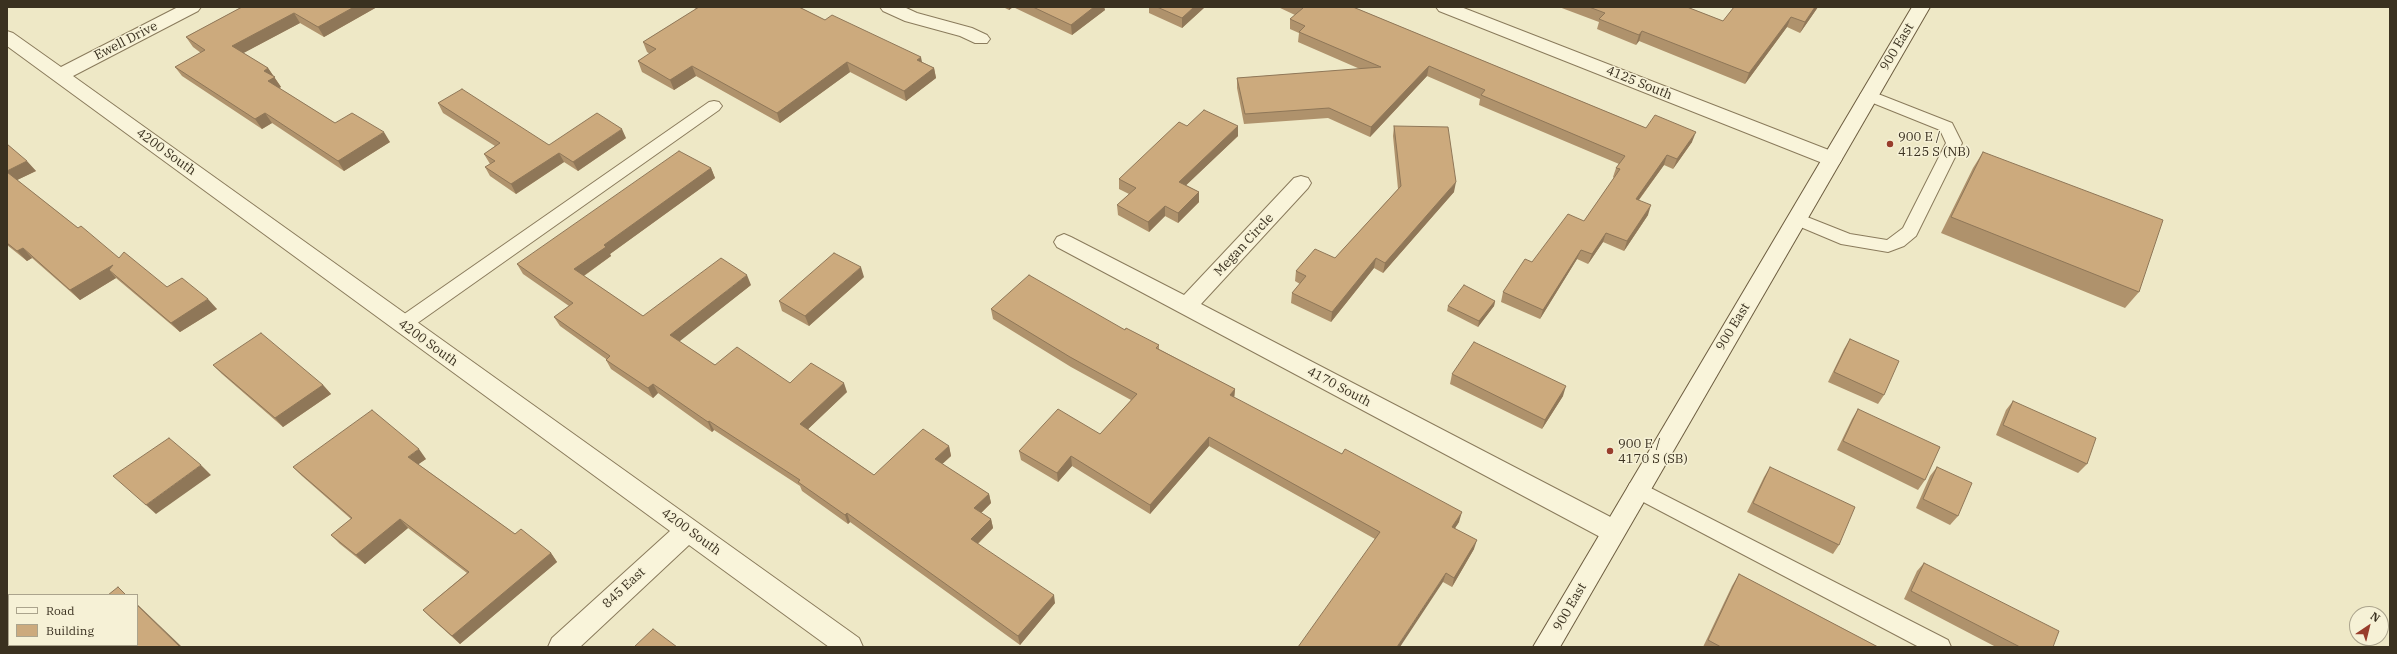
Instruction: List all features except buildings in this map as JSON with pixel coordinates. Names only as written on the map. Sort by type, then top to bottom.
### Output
[{"type":"street","name":"Ewell Drive","points":[[60,75],[192,7]]},
{"type":"street","points":[[890,7],[911,17],[966,32],[981,39]]},
{"type":"street","name":"4125 South","points":[[1446,7],[1832,159]]},
{"type":"street","name":"900 East","points":[[1546,647],[1637,489],[1921,7]]},
{"type":"street","name":"4200 South","points":[[7,37],[850,647]]},
{"type":"street","name":"Megan Circle","points":[[1186,307],[1301,183]]},
{"type":"street","name":"4170 South","points":[[1064,242],[1613,532]]},
{"type":"street","name":"845 East","points":[[561,647],[688,530]]},
{"type":"lane","points":[[1796,219],[1847,240],[1881,246],[1888,246],[1898,242],[1910,232],[1954,144],[1946,127],[1868,95]]},
{"type":"lane","points":[[403,324],[714,106]]},
{"type":"lane","points":[[1637,489],[1940,647]]},
{"type":"place","name":"900 E / 4125 S (NB)","points":[[1890,144]]},
{"type":"place","name":"900 E / 4170 S (SB)","points":[[1610,451]]}]
